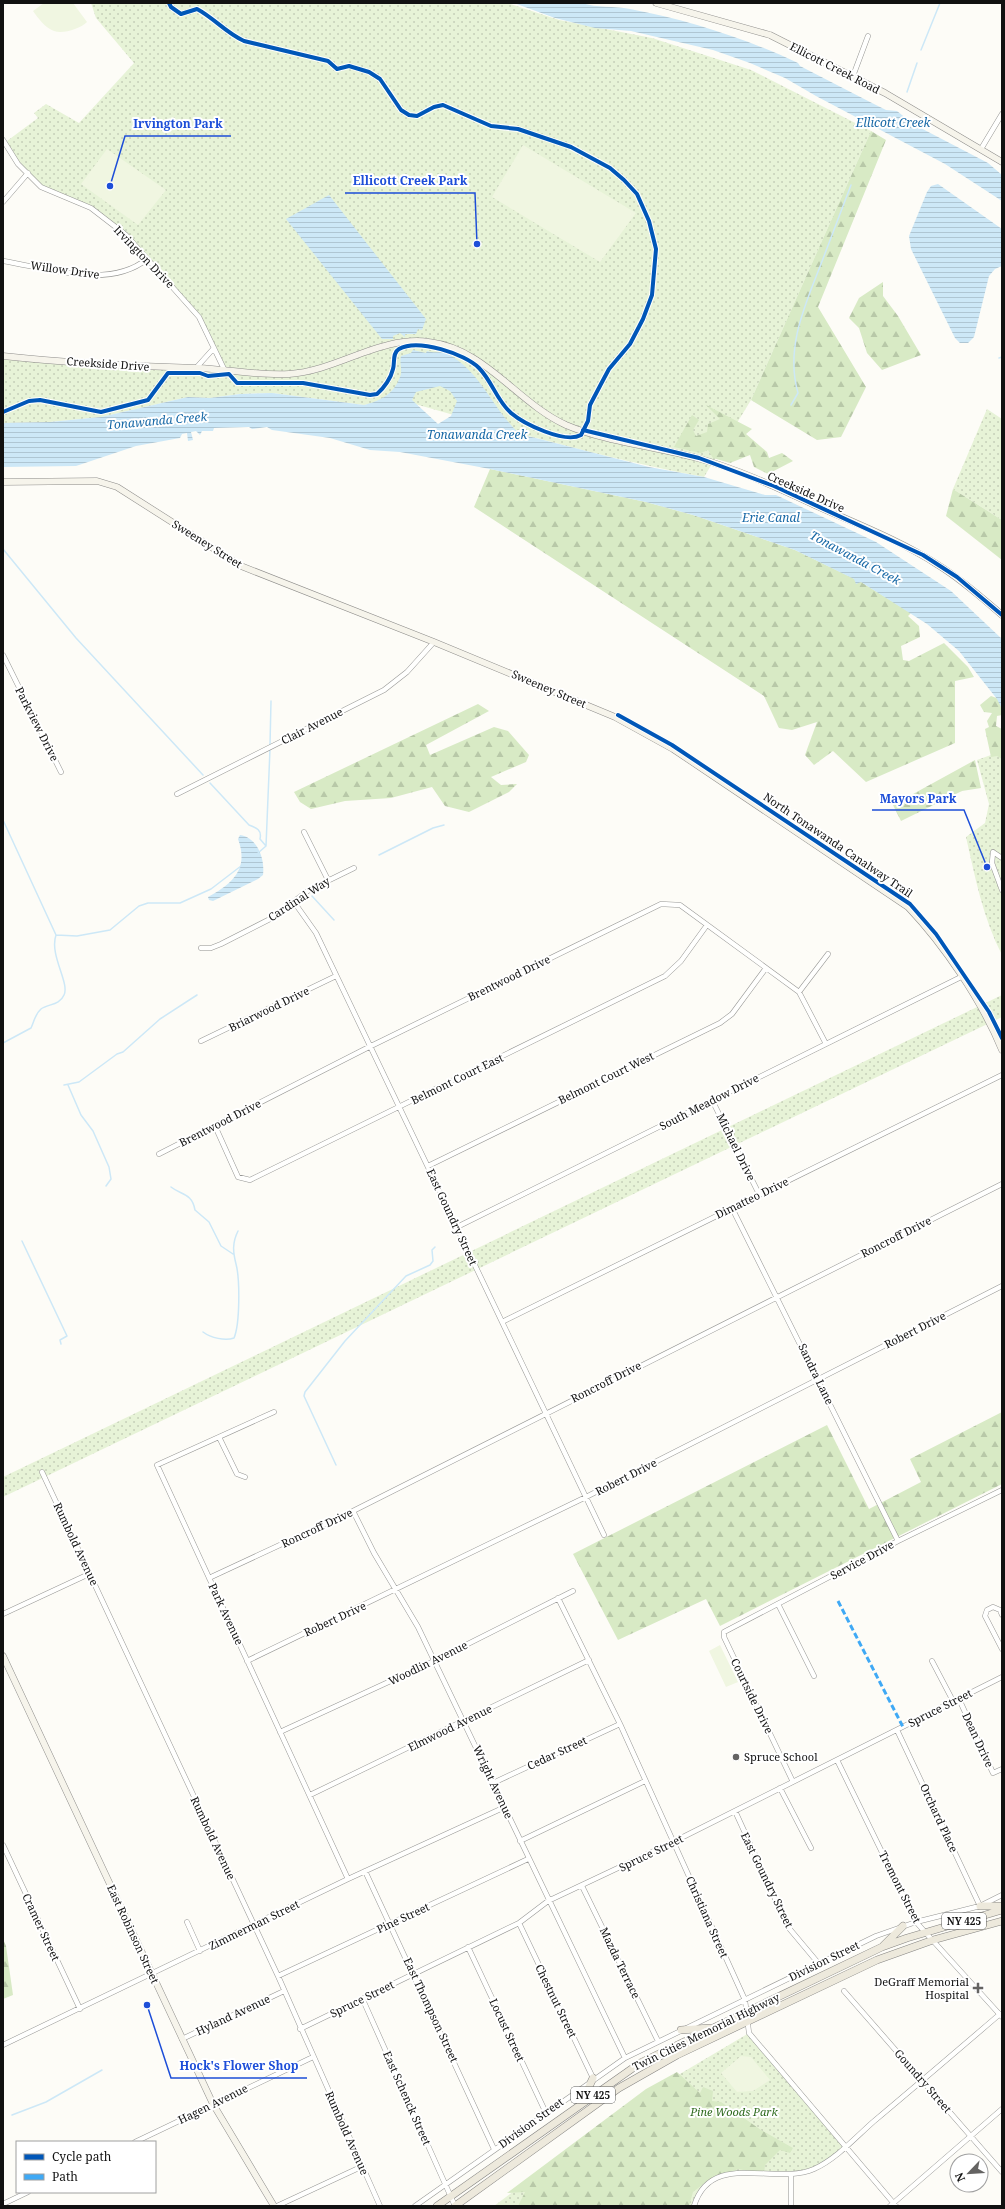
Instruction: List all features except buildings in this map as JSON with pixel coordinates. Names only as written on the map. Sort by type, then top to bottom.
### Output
[{"type":"main road","points":[[980,1906],[1002,1906]]},
{"type":"main road","name":"Twin Cities Memorial Highway","points":[[437,2206],[582,2102],[640,2063],[882,1947],[925,1932],[1002,1910]]},
{"type":"main road","name":"Twin Cities Memorial Highway","points":[[455,2206],[634,2078],[877,1960],[933,1940],[1002,1921]]},
{"type":"main road","points":[[882,1947],[903,1926]]},
{"type":"main road","points":[[681,2030],[714,2027]]},
{"type":"main road","points":[[582,2102],[593,2078]]},
{"type":"street","name":"Ellicott Creek Road","points":[[656,3],[770,35],[853,76],[921,113],[1002,162]]},
{"type":"street","points":[[853,76],[868,36]]},
{"type":"street","points":[[981,149],[1002,114]]},
{"type":"street","name":"Irvington Drive","points":[[3,140],[11,154],[41,187],[91,208],[126,235],[199,317],[224,369]]},
{"type":"street","points":[[3,202],[27,173]]},
{"type":"street","name":"Willow Drive","points":[[3,260],[69,272],[108,276],[126,272],[147,259]]},
{"type":"street","name":"Creekside Drive","points":[[3,356],[116,365],[224,369],[275,374],[304,373],[320,370],[374,349],[392,345],[420,341],[444,344],[481,362],[533,406],[568,426],[699,458],[774,486],[912,550],[957,577],[1002,615]]},
{"type":"street","points":[[196,368],[214,348]]},
{"type":"street","name":"Sweeney Street","points":[[3,482],[97,481],[117,486],[241,566],[434,642],[615,717],[673,749],[908,907],[931,932],[961,977],[979,1005],[1002,1050]]},
{"type":"street","name":"Clair Avenue","points":[[178,794],[384,690],[407,672],[434,642]]},
{"type":"street","name":"Parkview Drive","points":[[3,655],[61,772]]},
{"type":"street","points":[[304,832],[328,880]]},
{"type":"street","points":[[1002,858],[993,852],[992,863],[1002,890]]},
{"type":"street","name":"Cardinal Way","points":[[200,948],[211,948],[281,913],[309,890],[354,868]]},
{"type":"street","name":"East Goundry Street","points":[[294,902],[313,927],[604,1535]]},
{"type":"street","name":"Brentwood Drive","points":[[158,1154],[369,1046],[661,904],[680,905],[799,992],[825,1042]]},
{"type":"street","name":"Belmont Court East","points":[[214,1126],[238,1177],[250,1180],[665,976],[681,961],[707,925]]},
{"type":"street","points":[[799,992],[828,954]]},
{"type":"street","name":"Belmont Court West","points":[[428,1166],[720,1023],[732,1014],[766,968]]},
{"type":"street","name":"Briarwood Drive","points":[[201,1041],[336,976]]},
{"type":"street","name":"South Meadow Drive","points":[[457,1227],[825,1042],[961,977]]},
{"type":"street","name":"Dimatteo Drive","points":[[502,1322],[1002,1075]]},
{"type":"street","name":"Michael Drive","points":[[712,1100],[759,1194]]},
{"type":"street","name":"Roncroff Drive","points":[[209,1578],[353,1511],[777,1296],[1002,1184]]},
{"type":"street","name":"Sandra Lane","points":[[732,1208],[819,1378],[898,1541]]},
{"type":"street","name":"Robert Drive","points":[[247,1660],[586,1498],[1002,1286]]},
{"type":"street","name":"Park Avenue","points":[[274,1412],[157,1465],[348,1879]]},
{"type":"street","points":[[219,1437],[237,1474],[245,1478]]},
{"type":"street","name":"Rumbold Avenue","points":[[42,1472],[278,1976],[300,2029],[380,2206]]},
{"type":"street","name":"Service Drive","points":[[724,1632],[898,1541],[1002,1490]]},
{"type":"street","name":"Wright Avenue","points":[[353,1511],[374,1553],[418,1627],[465,1722],[548,1901],[625,2058]]},
{"type":"street","points":[[3,1614],[89,1574]]},
{"type":"street","name":"Woodlin Avenue","points":[[280,1732],[434,1661],[573,1591]]},
{"type":"street","name":"Christiana Street","points":[[558,1598],[620,1724],[745,2000],[749,2034],[893,2205]]},
{"type":"street","points":[[778,1604],[814,1676]]},
{"type":"street","points":[[1002,1615],[1000,1610],[993,1607],[987,1610],[985,1616],[1002,1649]]},
{"type":"street","name":"Courtside Drive","points":[[724,1632],[724,1637],[793,1782]]},
{"type":"street","name":"East Robinson Street","points":[[3,1656],[213,2104],[274,2206]]},
{"type":"street","name":"Elmwood Avenue","points":[[310,1795],[465,1722],[589,1660]]},
{"type":"street","points":[[932,1661],[953,1701]]},
{"type":"street","name":"Spruce Street","points":[[300,2029],[363,2000],[468,1946],[519,1923],[548,1901],[673,1842],[1002,1677]]},
{"type":"street","name":"Dean Drive","points":[[959,1699],[993,1774],[1002,1769]]},
{"type":"street","name":"Cedar Street","points":[[493,1783],[620,1724]]},
{"type":"street","name":"Orchard Place","points":[[898,1730],[980,1906]]},
{"type":"street","name":"Tremont Street","points":[[837,1760],[916,1922],[1001,2015]]},
{"type":"street","points":[[520,1841],[645,1781]]},
{"type":"street","points":[[780,1788],[811,1848]]},
{"type":"street","name":"Zimmerman Street","points":[[3,2045],[348,1879],[505,1807]]},
{"type":"street","name":"East Goundry Street","points":[[735,1811],[788,1927],[819,1964]]},
{"type":"street","name":"Cramer Street","points":[[3,1845],[80,2009]]},
{"type":"street","name":"Pine Street","points":[[278,1976],[528,1859]]},
{"type":"street","name":"East Thompson Street","points":[[365,1871],[391,1924],[494,2149]]},
{"type":"street","name":"Mazda Terrace","points":[[582,1886],[658,2041]]},
{"type":"street","name":"Division Street","points":[[415,2206],[593,2078],[625,2058],[876,1936],[916,1922],[980,1906],[1002,1895]]},
{"type":"street","points":[[187,1922],[200,1951]]},
{"type":"street","name":"Chestnut Street","points":[[519,1923],[593,2078]]},
{"type":"street","name":"Locust Street","points":[[468,1946],[546,2113]]},
{"type":"street","name":"Hyland Avenue","points":[[182,2039],[284,1991]]},
{"type":"street","name":"Goundry Street","points":[[844,1991],[1002,2172]]},
{"type":"street","name":"East Schenck Street","points":[[363,2000],[455,2206]]},
{"type":"street","points":[[694,2206],[696,2199],[707,2184],[722,2175],[738,2172],[791,2175],[814,2169],[844,2147],[1001,2015]]},
{"type":"street","name":"Hagen Avenue","points":[[137,2141],[313,2057]]},
{"type":"street","points":[[893,2205],[1002,2109]]},
{"type":"street","points":[[277,2206],[363,2166]]},
{"type":"street","points":[[791,2175],[791,2206]]},
{"type":"street","points":[[3,2204],[26,2193]]},
{"type":"green space","points":[[44,3],[73,3],[87,22],[80,27],[67,31],[58,32],[51,30],[33,11]]},
{"type":"green space","points":[[91,3],[507,3],[559,20],[652,38],[751,70],[871,131],[751,400],[704,477],[624,460],[505,430],[387,396],[378,402],[364,405],[272,393],[240,394],[210,398],[188,397],[101,417],[50,422],[3,423],[3,356],[223,369],[199,317],[126,235],[91,208],[41,187],[14,155],[7,141],[38,118],[34,113],[46,104],[79,123],[134,63],[96,18]]},
{"type":"green space","points":[[871,131],[886,140],[818,307],[866,387],[841,437],[817,440],[751,400]]},
{"type":"green space","points":[[523,145],[636,213],[600,262],[492,197]]},
{"type":"green space","points":[[107,149],[166,190],[138,225],[81,184]]},
{"type":"green space","points":[[883,282],[883,296],[898,316],[921,355],[882,370],[867,353],[859,328],[849,318],[859,298]]},
{"type":"green space","points":[[706,405],[752,429],[746,434],[767,452],[769,458],[782,453],[793,461],[768,474],[754,467],[750,455],[730,463],[713,458],[708,450],[701,453],[674,447],[692,415],[699,420],[693,430],[696,436],[707,432],[708,424],[720,419]]},
{"type":"green space","points":[[987,409],[1002,419],[1002,520],[953,489]]},
{"type":"green space","points":[[490,469],[646,502],[693,515],[795,550],[861,582],[911,613],[908,616],[919,626],[920,637],[901,646],[903,660],[909,661],[944,643],[968,667],[974,677],[955,681],[955,743],[866,782],[833,751],[814,765],[805,755],[817,722],[792,730],[779,728],[764,696],[474,507]]},
{"type":"green space","points":[[953,489],[1002,520],[1002,560],[946,516]]},
{"type":"green space","points":[[991,696],[1002,700],[1002,715],[997,716],[996,726],[1002,729],[1002,759],[997,756],[991,757],[985,729],[989,727],[987,721],[992,713],[984,712],[980,705]]},
{"type":"green space","points":[[478,704],[489,711],[426,745],[430,755],[494,727],[508,731],[529,755],[526,762],[491,777],[501,785],[517,784],[509,792],[469,812],[445,806],[432,787],[391,798],[345,801],[311,809],[300,802],[294,792]]},
{"type":"green space","points":[[1002,751],[1002,955],[995,941],[985,912],[976,882],[966,837],[985,823],[989,804],[977,760]]},
{"type":"green space","points":[[975,760],[981,788],[962,791],[901,821],[893,805]]},
{"type":"green space","points":[[1002,995],[1002,1017],[3,1497],[3,1477]]},
{"type":"green space","points":[[1002,1412],[1002,1484],[720,1626],[706,1599],[618,1640],[573,1554],[827,1425],[869,1509],[921,1482],[910,1459]]},
{"type":"green space","points":[[720,1645],[738,1682],[726,1687],[709,1651]]},
{"type":"green space","points":[[3,1939],[6,1946],[13,1995],[3,1999]]},
{"type":"green space","name":"Pine Woods Park","points":[[749,2033],[844,2147],[825,2162],[803,2172],[738,2172],[707,2184],[694,2206],[494,2206],[636,2100]]},
{"type":"green space","points":[[741,2056],[751,2057],[770,2080],[753,2091],[737,2092],[721,2073]]},
{"type":"green space","name":"Pine Woods Park","points":[[677,2072],[700,2093],[703,2087],[713,2091],[712,2101],[721,2102],[761,2130],[793,2148],[790,2153],[780,2150],[765,2165],[764,2174],[738,2169],[706,2182],[693,2192],[689,2206],[518,2206],[525,2192],[507,2193],[646,2089]]},
{"type":"water","name":"Ellicott Creek","points":[[514,3],[582,3],[594,6],[630,9],[652,13],[695,24],[778,54],[798,63],[800,66],[886,110],[897,111],[913,124],[988,163],[1002,175],[1002,201],[945,164],[785,78],[750,63],[713,50],[631,31],[595,28],[555,18]]},
{"type":"water","points":[[938,184],[1002,229],[1002,266],[995,269],[989,276],[974,337],[968,343],[960,343],[955,338],[911,249],[909,236],[927,192],[931,186]]},
{"type":"water","points":[[329,195],[426,319],[422,330],[418,329],[416,334],[405,334],[405,337],[400,333],[393,336],[393,339],[382,339],[286,219]]},
{"type":"water","points":[[413,350],[426,353],[427,351],[444,353],[450,355],[461,363],[480,382],[502,414],[520,434],[649,467],[704,477],[765,495],[776,495],[876,542],[951,591],[1002,639],[1002,709],[997,699],[959,651],[927,624],[861,582],[856,584],[854,579],[795,550],[693,515],[646,502],[490,469],[400,452],[370,450],[330,438],[272,430],[267,427],[252,429],[249,427],[214,428],[213,431],[202,431],[200,435],[196,431],[191,432],[193,440],[188,441],[187,433],[182,434],[180,438],[136,446],[76,466],[3,467],[3,423],[50,422],[101,417],[188,397],[210,398],[240,394],[272,393],[364,405],[381,399],[394,388],[401,375],[401,356],[411,353]],"holes":[[[440,386],[450,391],[457,401],[451,416],[438,424],[412,400],[416,392]]]},
{"type":"water","points":[[240,835],[251,840],[259,850],[263,862],[263,875],[258,879],[213,901],[209,900],[208,897],[225,886],[240,867],[241,850],[238,839]]},
{"type":"waterway","points":[[921,50],[940,3]]},
{"type":"waterway","points":[[907,92],[917,63]]},
{"type":"waterway","points":[[791,405],[798,393],[794,360],[795,343],[803,311],[851,185]]},
{"type":"waterway","points":[[3,549],[76,638],[203,775]]},
{"type":"waterway","points":[[270,745],[271,701]]},
{"type":"waterway","points":[[210,783],[249,825],[260,831],[260,839],[266,846],[270,749]]},
{"type":"waterway","points":[[3,820],[56,935],[55,951],[65,990],[60,1001],[44,1007],[39,1011],[31,1028],[3,1043]]},
{"type":"waterway","points":[[379,855],[433,828],[444,825]]},
{"type":"waterway","points":[[258,853],[266,846]]},
{"type":"waterway","points":[[56,935],[77,936],[110,930],[139,906],[148,903],[180,903],[211,889],[241,866]]},
{"type":"waterway","points":[[312,896],[334,920]]},
{"type":"waterway","points":[[64,1085],[79,1082],[117,1054],[123,1052],[160,1019],[197,995]]},
{"type":"waterway","points":[[68,1085],[81,1115],[93,1131],[109,1167],[111,1179],[106,1186]]},
{"type":"waterway","points":[[171,1187],[189,1197],[194,1204],[195,1210],[209,1222],[221,1246],[233,1254]]},
{"type":"waterway","points":[[203,1332],[218,1338],[234,1338],[237,1323],[239,1290],[234,1248],[238,1231]]},
{"type":"waterway","points":[[22,1241],[67,1336],[60,1340],[61,1344]]},
{"type":"waterway","points":[[336,1465],[304,1396],[305,1392],[345,1341],[406,1276],[430,1265],[433,1261],[432,1250],[435,1247]]},
{"type":"waterway","points":[[12,2115],[46,2102],[102,2070]]},
{"type":"marked path","points":[[838,1601],[903,1727]]},
{"type":"cycle path","points":[[3,412],[29,401],[40,400],[101,412],[148,400],[168,373],[200,373],[208,376],[229,374],[237,383],[303,383],[370,395],[377,394],[385,386],[391,376],[394,367],[395,353],[399,349],[407,346],[418,345],[429,346],[453,353],[479,368],[484,373],[506,408],[525,422],[545,432],[565,437],[574,437],[581,435],[588,421],[590,405],[609,369],[630,344],[643,319],[652,295],[656,249],[649,221],[637,194],[610,168],[571,147],[518,129],[491,126],[443,105],[434,107],[417,116],[409,115],[401,110],[380,79],[369,72],[349,66],[337,69],[328,61],[244,41],[231,34],[197,9],[181,14],[171,7],[169,3]]},
{"type":"cycle path","points":[[583,430],[699,458],[774,486],[923,555],[957,577],[1002,615]]},
{"type":"cycle path","name":"North Tonawanda Canalway Trail","points":[[618,715],[672,745],[910,904],[936,934],[989,1012],[1002,1038]]},
{"type":"place","name":"Irvington Park","points":[[110,186]]},
{"type":"place","name":"Ellicott Creek Park","points":[[477,244]]},
{"type":"place","name":"Mayors Park","points":[[987,867]]},
{"type":"place","name":"Spruce School","points":[[736,1757]]},
{"type":"place","name":"DeGraff Memorial Hospital","points":[[978,1988]]},
{"type":"place","name":"Hock's Flower Shop","points":[[147,2005]]},
{"type":"water label","name":"Tonawanda Creek","points":[[157,421]]},
{"type":"water label","name":"Tonawanda Creek","points":[[477,435]]},
{"type":"water label","name":"Erie Canal","points":[[771,518]]},
{"type":"water label","name":"Tonawanda Creek","points":[[855,558]]}]
